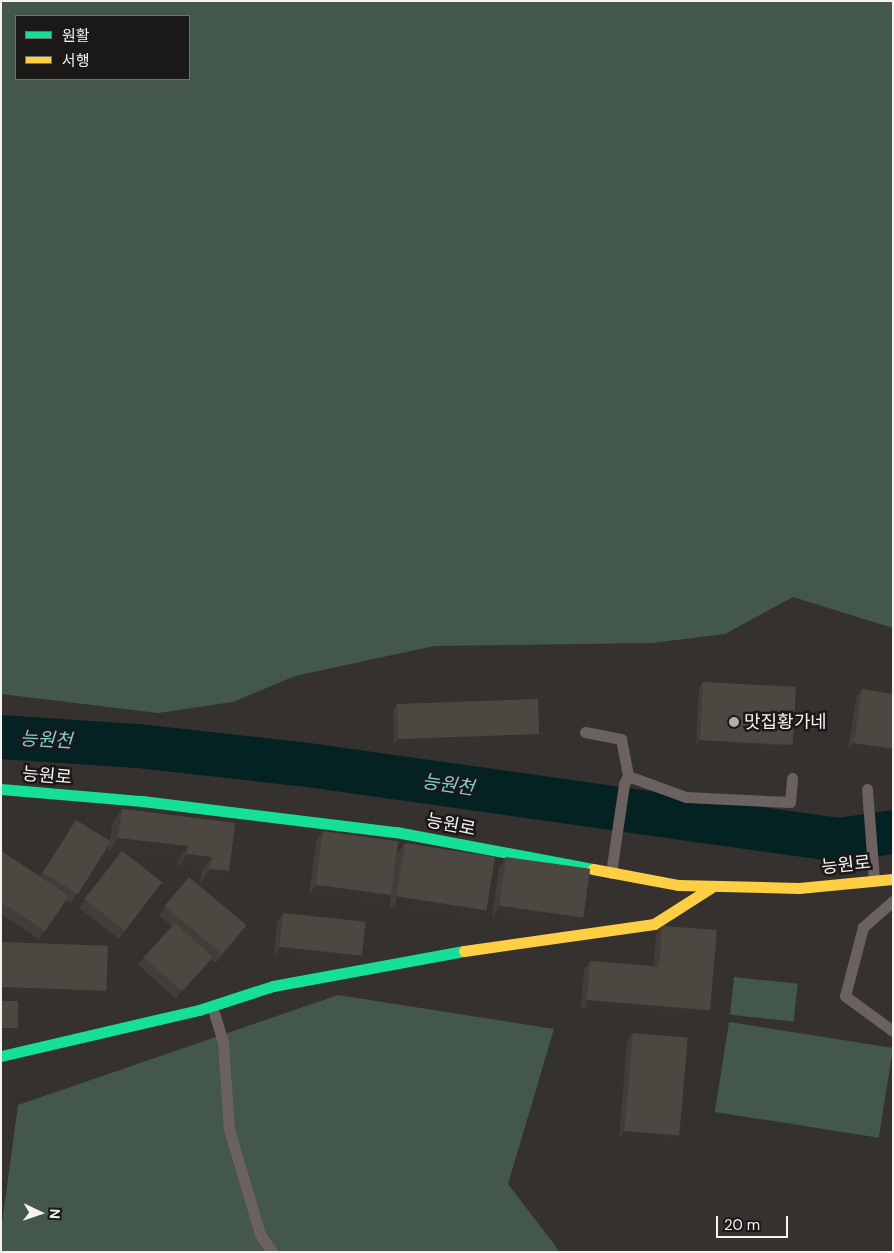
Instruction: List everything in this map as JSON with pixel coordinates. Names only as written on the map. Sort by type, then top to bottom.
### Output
[{"type":"street","name":"능원로","points":[[1,789],[142,801],[396,832],[611,875],[712,887],[799,888],[874,878],[893,879]]},
{"type":"street","points":[[1,1056],[212,1006],[274,986],[500,944],[654,924],[712,887]]},
{"type":"lane","points":[[584,732],[621,739],[626,780],[611,875]]},
{"type":"lane","points":[[626,780],[686,797],[790,802],[792,778]]},
{"type":"lane","points":[[867,789],[874,878]]},
{"type":"lane","points":[[893,901],[863,927],[845,996],[893,1031]]},
{"type":"lane","points":[[212,1006],[223,1042],[229,1129],[260,1234],[272,1252]]},
{"type":"green space","points":[[1,1],[893,1],[893,628],[793,597],[725,634],[652,643],[434,646],[295,676],[233,702],[158,713],[1,694]]},
{"type":"green space","points":[[734,977],[798,984],[794,1021],[730,1015]]},
{"type":"green space","points":[[338,995],[554,1029],[508,1184],[560,1252],[1,1252],[1,1230],[18,1105]]},
{"type":"green space","points":[[729,1022],[893,1048],[879,1138],[715,1112]]},
{"type":"building","points":[[703,682],[796,687],[793,745],[700,740]]},
{"type":"building","points":[[862,689],[893,694],[893,749],[854,743]]},
{"type":"building","points":[[538,699],[539,734],[398,739],[397,704]]},
{"type":"building","points":[[122,809],[235,823],[229,871],[210,869],[212,857],[187,854],[188,846],[118,838]]},
{"type":"building","points":[[76,820],[111,842],[78,894],[43,873]]},
{"type":"building","points":[[323,831],[398,842],[391,895],[315,884]]},
{"type":"building","points":[[405,843],[495,857],[486,911],[397,896]]},
{"type":"building","points":[[1,851],[69,896],[45,931],[1,902]]},
{"type":"building","points":[[122,851],[162,882],[125,930],[84,899]]},
{"type":"building","points":[[506,857],[590,869],[583,917],[499,906]]},
{"type":"building","points":[[189,877],[246,925],[222,954],[165,906]]},
{"type":"building","points":[[283,913],[366,922],[362,955],[279,947]]},
{"type":"building","points":[[175,923],[213,957],[182,991],[144,957]]},
{"type":"building","points":[[662,926],[717,930],[710,1010],[587,1000],[590,961],[659,967]]},
{"type":"building","points":[[1,942],[108,946],[106,991],[1,987]]},
{"type":"building","points":[[1,1001],[18,1001],[18,1028],[1,1028]]},
{"type":"building","points":[[633,1033],[688,1038],[679,1135],[624,1131]]},
{"type":"waterway","name":"능원천","points":[[1,737],[138,746],[315,766],[839,840],[893,832]]},
{"type":"traffic: fast","points":[[1,789],[142,801],[396,832],[593,869]]},
{"type":"traffic: fast","points":[[1,1056],[199,1010],[273,986],[464,951]]},
{"type":"traffic: slow","points":[[593,869],[678,885],[799,888],[893,879]]},
{"type":"traffic: slow","points":[[464,951],[654,924],[712,887]]},
{"type":"place","name":"맛집황가네","points":[[734,722]]}]
